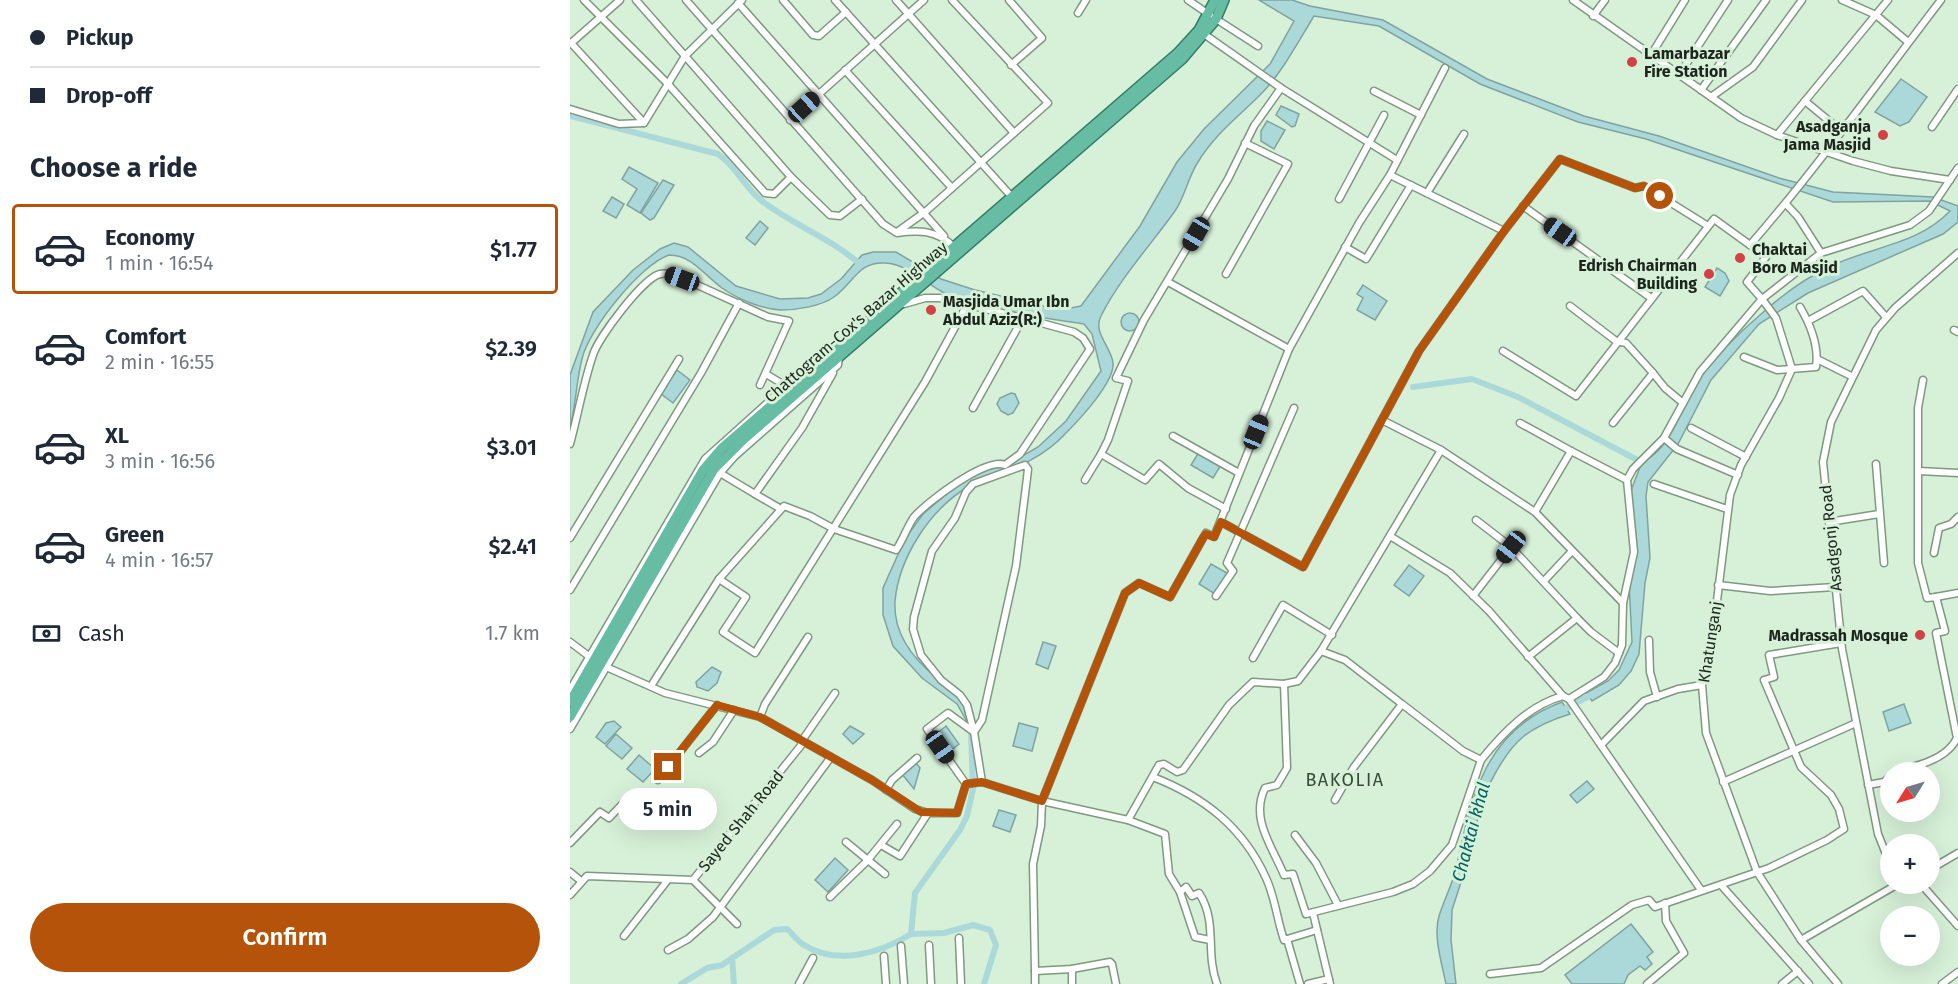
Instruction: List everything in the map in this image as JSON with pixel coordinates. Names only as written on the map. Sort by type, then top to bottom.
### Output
[{"type":"highway","name":"Chattogram-Cox's Bazar Highway","points":[[570,717],[714,469],[772,419],[905,294],[1092,132],[1178,53],[1213,17],[1215,0]]},
{"type":"highway","name":"Chattogram-Cox's Bazar Highway","points":[[944,260],[953,246],[1011,196],[1182,59],[1204,34],[1224,0]]},
{"type":"highway","name":"Chattogram-Cox's Bazar Highway","points":[[570,702],[703,470],[722,448],[768,404],[837,357],[895,307],[905,294]]},
{"type":"street","points":[[585,0],[667,83],[765,193],[774,194],[791,177]]},
{"type":"street","points":[[620,0],[571,44],[644,123]]},
{"type":"street","points":[[636,0],[791,177],[834,217],[840,216],[862,199]]},
{"type":"street","points":[[686,0],[884,224],[897,233],[925,230],[946,239]]},
{"type":"street","points":[[783,0],[813,35],[819,36],[846,12]]},
{"type":"street","points":[[835,0],[1011,196]]},
{"type":"street","points":[[896,0],[1014,133]]},
{"type":"street","points":[[790,120],[924,0]]},
{"type":"street","points":[[897,233],[925,212],[1048,103],[952,0]]},
{"type":"street","points":[[1009,0],[1042,38],[1011,65]]},
{"type":"street","points":[[1078,13],[1086,0]]},
{"type":"street","points":[[1188,0],[1258,46]]},
{"type":"street","points":[[1573,0],[1741,118],[1777,135],[1823,152],[1891,171],[1950,180],[1958,175]]},
{"type":"street","points":[[1593,16],[1605,0]]},
{"type":"street","points":[[1651,56],[1685,0]]},
{"type":"street","points":[[1679,75],[1728,0]]},
{"type":"street","points":[[1701,90],[1766,0]]},
{"type":"street","points":[[1711,97],[1753,67],[1802,0]]},
{"type":"street","points":[[1842,0],[1875,15],[1908,42]]},
{"type":"street","points":[[1777,135],[1888,0]]},
{"type":"street","points":[[1750,245],[1794,195],[1823,152],[1941,0]]},
{"type":"street","points":[[644,123],[685,56],[710,28],[740,1],[818,95],[953,246]]},
{"type":"street","points":[[1204,34],[1273,83],[1397,160]]},
{"type":"street","points":[[1035,984],[1033,864],[1041,826],[1042,801],[1125,593],[1139,583],[1170,597],[1203,538],[1206,534],[1214,537],[1289,349],[1383,181],[1390,175],[1445,68]]},
{"type":"street","points":[[845,70],[952,188]]},
{"type":"street","points":[[1085,480],[1108,440],[1128,381],[1116,378],[1144,320],[1168,282],[1254,126],[1281,88]]},
{"type":"street","points":[[1932,127],[1958,89]]},
{"type":"street","points":[[1374,91],[1421,115]]},
{"type":"street","points":[[1805,101],[1840,130]]},
{"type":"street","points":[[570,109],[619,124],[644,123]]},
{"type":"street","points":[[1339,199],[1384,116]]},
{"type":"street","points":[[1427,193],[1464,134]]},
{"type":"street","points":[[1226,274],[1288,164],[1245,143]]},
{"type":"street","points":[[1221,522],[1303,567],[1419,351],[1504,231],[1560,159],[1635,188],[1644,186],[1708,226]]},
{"type":"street","points":[[1284,684],[1287,768],[1277,786],[1265,788],[1258,802],[1259,819],[1284,875],[1293,874],[1306,915],[1393,892],[1413,884],[1430,871],[1452,845],[1481,760],[1503,732],[1541,705],[1568,699],[1604,677],[1619,653],[1622,645],[1623,603],[1634,552],[1627,480],[1633,469],[1664,438],[1700,372],[1763,301],[1821,253],[1910,225],[1929,211],[1958,168]]},
{"type":"street","points":[[1390,175],[1504,231]]},
{"type":"street","points":[[1345,247],[1366,259],[1412,185]]},
{"type":"street","points":[[1786,204],[1798,217],[1821,253]]},
{"type":"street","points":[[1523,206],[1651,298]]},
{"type":"street","points":[[1503,351],[1576,396],[1616,341],[1714,219],[1766,257],[1747,282],[1776,318],[1792,367]]},
{"type":"street","name":"Asadgonj Road","points":[[1880,839],[1841,643],[1823,462],[1831,422],[1851,376],[1886,317],[1958,253]]},
{"type":"street","points":[[570,444],[573,422],[593,353],[607,329],[626,305],[656,276],[668,273],[768,317],[789,321],[760,385]]},
{"type":"street","points":[[1168,282],[1289,349]]},
{"type":"street","points":[[1808,321],[1863,291],[1886,317]]},
{"type":"street","points":[[651,686],[719,579],[781,508],[784,506],[834,529],[896,550],[914,518],[960,480],[974,471],[997,463],[1005,465],[1020,454],[1090,349],[1083,338],[1074,332],[940,298],[925,298],[895,307]]},
{"type":"street","points":[[570,590],[701,373],[739,303]]},
{"type":"street","points":[[719,579],[747,598],[723,632],[756,653],[925,382],[967,305]]},
{"type":"street","points":[[1570,306],[1616,341],[1626,343],[1665,388],[1683,403]]},
{"type":"street","points":[[1744,357],[1777,370],[1792,367],[1816,367],[1817,359],[1808,321],[1800,307]]},
{"type":"street","points":[[973,408],[1023,318]]},
{"type":"street","points":[[755,494],[802,428],[837,357],[823,353],[768,404]]},
{"type":"street","points":[[570,538],[679,359]]},
{"type":"street","points":[[1817,359],[1851,376]]},
{"type":"street","name":"Khatunganj","points":[[1792,367],[1779,399],[1738,475],[1727,509],[1702,685],[1706,733],[1757,872],[1801,940],[1838,984]]},
{"type":"street","points":[[1613,423],[1653,373]]},
{"type":"street","points":[[766,374],[786,386]]},
{"type":"street","points":[[1923,380],[1919,397],[1918,562],[1927,598],[1958,593]]},
{"type":"street","points":[[1216,596],[1233,571],[1227,562],[1294,408]]},
{"type":"street","points":[[570,690],[692,478],[717,446],[757,414]]},
{"type":"street","points":[[1382,420],[1442,450],[1535,512],[1623,603]]},
{"type":"street","points":[[1520,423],[1627,480]]},
{"type":"street","points":[[1691,428],[1746,458]]},
{"type":"street","points":[[1173,436],[1239,473]]},
{"type":"street","points":[[570,729],[604,666],[720,473],[752,437]]},
{"type":"street","points":[[1664,438],[1677,449],[1738,475]]},
{"type":"street","points":[[1128,820],[1161,764],[1177,772],[1183,770],[1229,705],[1253,682],[1284,684],[1298,681],[1332,635],[1442,450]]},
{"type":"street","points":[[1535,512],[1571,451]]},
{"type":"street","points":[[1101,454],[1145,480],[1159,464],[1188,488],[1226,509]]},
{"type":"street","points":[[1876,464],[1884,563]]},
{"type":"street","points":[[975,732],[982,720],[1016,566],[1026,466],[985,478],[973,484],[966,492],[955,518],[933,551],[914,617],[913,629],[921,655],[941,680],[960,695],[967,705],[975,732],[982,782]]},
{"type":"street","points":[[1919,471],[1958,473]]},
{"type":"street","points":[[720,473],[781,508]]},
{"type":"street","points":[[1654,484],[1727,509]]},
{"type":"street","points":[[1829,522],[1879,514]]},
{"type":"street","points":[[1934,553],[1937,531],[1958,517]]},
{"type":"street","points":[[1476,520],[1511,547],[1591,633],[1619,653]]},
{"type":"street","points":[[1390,536],[1450,573],[1568,699],[1701,890]]},
{"type":"street","points":[[1473,596],[1511,547]]},
{"type":"street","points":[[1544,581],[1572,550]]},
{"type":"street","points":[[1718,585],[1770,591],[1836,587]]},
{"type":"street","points":[[1929,762],[1952,749],[1957,738],[1935,633],[1945,631],[1936,597]]},
{"type":"street","points":[[1253,658],[1282,605],[1332,635]]},
{"type":"street","points":[[1528,657],[1577,618]]},
{"type":"street","points":[[760,717],[765,704],[808,637]]},
{"type":"street","points":[[1649,640],[1650,672],[1657,697]]},
{"type":"street","points":[[570,642],[589,657]]},
{"type":"street","points":[[1490,974],[1541,968],[1623,910],[1649,900],[1655,907],[1757,872],[1827,840],[1844,829],[1839,809],[1831,795],[1809,776],[1792,750],[1764,682],[1774,677],[1769,655],[1841,643]]},
{"type":"street","points":[[1322,651],[1345,660],[1463,751],[1481,760]]},
{"type":"street","points":[[604,666],[651,686],[760,717],[802,743],[831,757],[915,809],[928,813],[957,813],[966,784]]},
{"type":"street","points":[[1601,745],[1644,701],[1702,685]]},
{"type":"street","name":"Sayed Shah Road","points":[[581,881],[587,876],[667,881],[693,880],[802,743],[835,693]]},
{"type":"street","points":[[1335,800],[1354,767],[1402,704]]},
{"type":"street","points":[[658,780],[717,705]]},
{"type":"street","points":[[699,753],[713,742],[735,710]]},
{"type":"street","points":[[966,784],[927,729],[948,713],[975,732]]},
{"type":"street","points":[[1723,782],[1856,723]]},
{"type":"street","points":[[1952,749],[1958,754]]},
{"type":"street","points":[[668,950],[701,929],[721,907],[831,757]]},
{"type":"street","points":[[886,790],[892,780],[917,758]]},
{"type":"street","points":[[1153,777],[1204,802],[1233,827],[1266,878],[1300,984]]},
{"type":"street","points":[[966,784],[982,782],[1042,801],[1128,820],[1165,834],[1169,874],[1180,892],[1195,937],[1210,940]]},
{"type":"street","points":[[1868,785],[1880,783]]},
{"type":"street","points":[[570,843],[595,815],[600,812],[609,818],[630,796]]},
{"type":"street","points":[[880,845],[900,856],[928,813]]},
{"type":"street","points":[[830,897],[867,861],[897,824]]},
{"type":"street","points":[[1295,835],[1316,862],[1338,905]]},
{"type":"street","points":[[846,842],[885,874]]},
{"type":"street","points":[[1940,864],[1958,853]]},
{"type":"street","points":[[570,872],[581,881],[570,895]]},
{"type":"street","points":[[693,880],[738,924]]},
{"type":"street","points":[[624,936],[667,881]]},
{"type":"street","points":[[1721,885],[1809,984]]},
{"type":"street","points":[[1180,892],[1186,887],[1192,896],[1200,894],[1210,913],[1210,959],[1216,984]]},
{"type":"street","points":[[1801,940],[1881,894]]},
{"type":"street","points":[[1931,894],[1958,926]]},
{"type":"street","points":[[1648,984],[1684,953],[1666,921],[1665,903]]},
{"type":"street","points":[[1308,984],[1329,982],[1313,913]]},
{"type":"street","points":[[1287,939],[1317,930]]},
{"type":"street","points":[[959,938],[961,984]]},
{"type":"street","points":[[929,945],[931,984]]},
{"type":"street","points":[[901,946],[904,984]]},
{"type":"street","points":[[884,956],[886,984]]},
{"type":"street","points":[[799,984],[813,958]]},
{"type":"street","points":[[1035,971],[1072,969],[1111,963],[1116,984]]},
{"type":"street","points":[[1072,969],[1072,984]]},
{"type":"street","points":[[1782,984],[1798,971]]},
{"type":"street","points":[[1942,984],[1958,972]]},
{"type":"water","points":[[1259,0],[1292,0],[1310,6],[1383,20],[1487,79],[1584,116],[1659,136],[1779,178],[1833,192],[1933,197],[1958,206],[1958,222],[1943,234],[1808,293],[1759,324],[1711,380],[1678,444],[1648,482],[1646,496],[1650,558],[1645,583],[1639,654],[1631,671],[1619,685],[1592,701],[1586,693],[1608,681],[1619,670],[1632,642],[1629,582],[1636,548],[1630,493],[1642,462],[1661,448],[1668,438],[1704,373],[1744,329],[1803,282],[1846,260],[1924,231],[1950,211],[1930,201],[1833,202],[1646,139],[1578,122],[1480,84],[1379,26],[1314,16],[1268,86],[1204,152],[1175,211],[1126,275],[1101,316],[1099,328],[1113,363],[1108,380],[1095,400],[1079,420],[1049,449],[1011,470],[969,487],[952,498],[928,523],[909,552],[895,601],[897,624],[913,654],[963,703],[967,710],[969,725],[957,704],[922,678],[893,646],[883,615],[883,588],[905,539],[923,514],[969,475],[1019,458],[1038,447],[1066,421],[1101,371],[1092,334],[1084,324],[1018,314],[969,303],[945,294],[912,272],[894,264],[885,263],[876,263],[862,269],[841,292],[823,303],[795,309],[773,309],[758,306],[735,296],[691,262],[669,255],[657,261],[631,284],[594,332],[582,359],[570,428],[570,375],[593,312],[633,270],[660,249],[674,243],[688,247],[736,286],[780,299],[808,298],[821,294],[841,279],[862,255],[873,252],[896,252],[941,279],[975,290],[1043,306],[1065,309],[1081,306],[1140,226],[1177,162],[1204,129],[1270,64],[1294,21]]},
{"type":"water","points":[[1901,79],[1927,97],[1909,122],[1900,126],[1875,112]]},
{"type":"water","points":[[1281,106],[1299,114],[1295,126],[1292,127],[1276,115]]},
{"type":"water","points":[[1267,121],[1285,130],[1274,149],[1261,141],[1261,131]]},
{"type":"water","points":[[629,167],[658,183],[640,213],[627,205],[637,189],[622,179]]},
{"type":"water","points":[[663,180],[674,185],[654,218],[650,220],[641,213]]},
{"type":"water","points":[[612,197],[624,204],[616,218],[603,211]]},
{"type":"water","points":[[760,221],[768,228],[755,245],[746,238]]},
{"type":"water","points":[[1717,268],[1725,273],[1729,281],[1720,296],[1705,287]]},
{"type":"water","points":[[1363,285],[1387,301],[1375,320],[1357,310],[1363,298],[1357,294]]},
{"type":"water","points":[[1126,313],[1134,313],[1139,318],[1137,329],[1126,331],[1121,326],[1121,318]]},
{"type":"water","points":[[677,370],[690,380],[673,403],[660,393]]},
{"type":"water","points":[[1011,393],[1015,394],[1019,403],[1013,413],[1008,415],[1001,411],[997,404],[1000,398]]},
{"type":"water","points":[[1199,452],[1221,465],[1213,478],[1191,465]]},
{"type":"water","points":[[1211,564],[1227,573],[1215,594],[1199,584]]},
{"type":"water","points":[[1409,565],[1424,576],[1409,596],[1394,585]]},
{"type":"water","points":[[1043,642],[1056,646],[1048,669],[1036,664]]},
{"type":"water","points":[[712,667],[721,672],[717,683],[708,691],[697,687],[696,682]]},
{"type":"water","points":[[1562,702],[1570,714],[1546,723],[1524,736],[1507,754],[1485,794],[1477,821],[1477,833],[1452,910],[1451,940],[1456,984],[1446,984],[1439,950],[1437,924],[1454,875],[1476,792],[1499,748],[1515,730],[1536,714]]},
{"type":"water","points":[[1904,704],[1911,723],[1889,731],[1883,712]]},
{"type":"water","points":[[614,721],[621,727],[605,744],[596,737],[606,723]]},
{"type":"water","points":[[1019,723],[1038,728],[1032,751],[1013,746]]},
{"type":"water","points":[[850,726],[864,734],[853,744],[843,734]]},
{"type":"water","points":[[946,726],[959,744],[949,752],[935,735]]},
{"type":"water","points":[[616,734],[632,748],[622,759],[606,746]]},
{"type":"water","points":[[639,755],[655,769],[643,782],[627,769]]},
{"type":"water","points":[[916,763],[920,768],[914,789],[902,774]]},
{"type":"water","points":[[1587,781],[1594,789],[1577,803],[1570,795]]},
{"type":"water","points":[[657,793],[668,803],[651,824],[639,814]]},
{"type":"water","points":[[999,810],[1016,815],[1010,832],[993,826]]},
{"type":"water","points":[[835,858],[848,870],[828,892],[815,880]]},
{"type":"water","points":[[1631,924],[1653,952],[1647,957],[1652,964],[1645,970],[1640,966],[1628,975],[1624,984],[1572,984],[1565,975]]},
{"type":"waterway","points":[[570,116],[718,154],[762,201],[860,264]]},
{"type":"waterway","points":[[1413,387],[1472,379],[1518,397],[1643,463]]},
{"type":"waterway","name":"Chaktai khal","points":[[1561,711],[1589,696]]},
{"type":"waterway","points":[[911,934],[915,893],[960,830],[967,816],[973,789],[971,733]]},
{"type":"waterway","points":[[911,934],[944,933],[973,925],[990,930],[996,945],[984,984]]},
{"type":"waterway","name":"Chaktai khal","points":[[681,984],[707,968],[722,965],[774,930],[787,929],[802,944],[830,955],[844,956],[886,947],[911,934]]},
{"type":"waterway","points":[[732,958],[734,984]]},
{"type":"place","name":"Lamarbazar Fire Station","points":[[1632,62]]},
{"type":"place","name":"Asadganja Jama Masjid","points":[[1883,135]]},
{"type":"place","name":"Chaktai Boro Masjid","points":[[1740,258]]},
{"type":"place","name":"Edrish Chairman Building","points":[[1709,274]]},
{"type":"place","name":"Masjida Umar Ibn Abdul Aziz(R:)","points":[[931,310]]},
{"type":"place","name":"Madrassah Mosque","points":[[1920,635]]},
{"type":"district","name":"BAKOLIA","points":[[1345,780]]},
{"type":"route","points":[[668,767],[717,705],[760,717],[872,780],[921,812],[938,811],[956,814],[959,812],[966,784],[982,782],[1042,801],[1121,608],[1125,593],[1139,583],[1170,597],[1203,538],[1206,534],[1214,537],[1221,522],[1303,567],[1419,351],[1504,231],[1560,159],[1635,188],[1644,186],[1660,196]]}]
